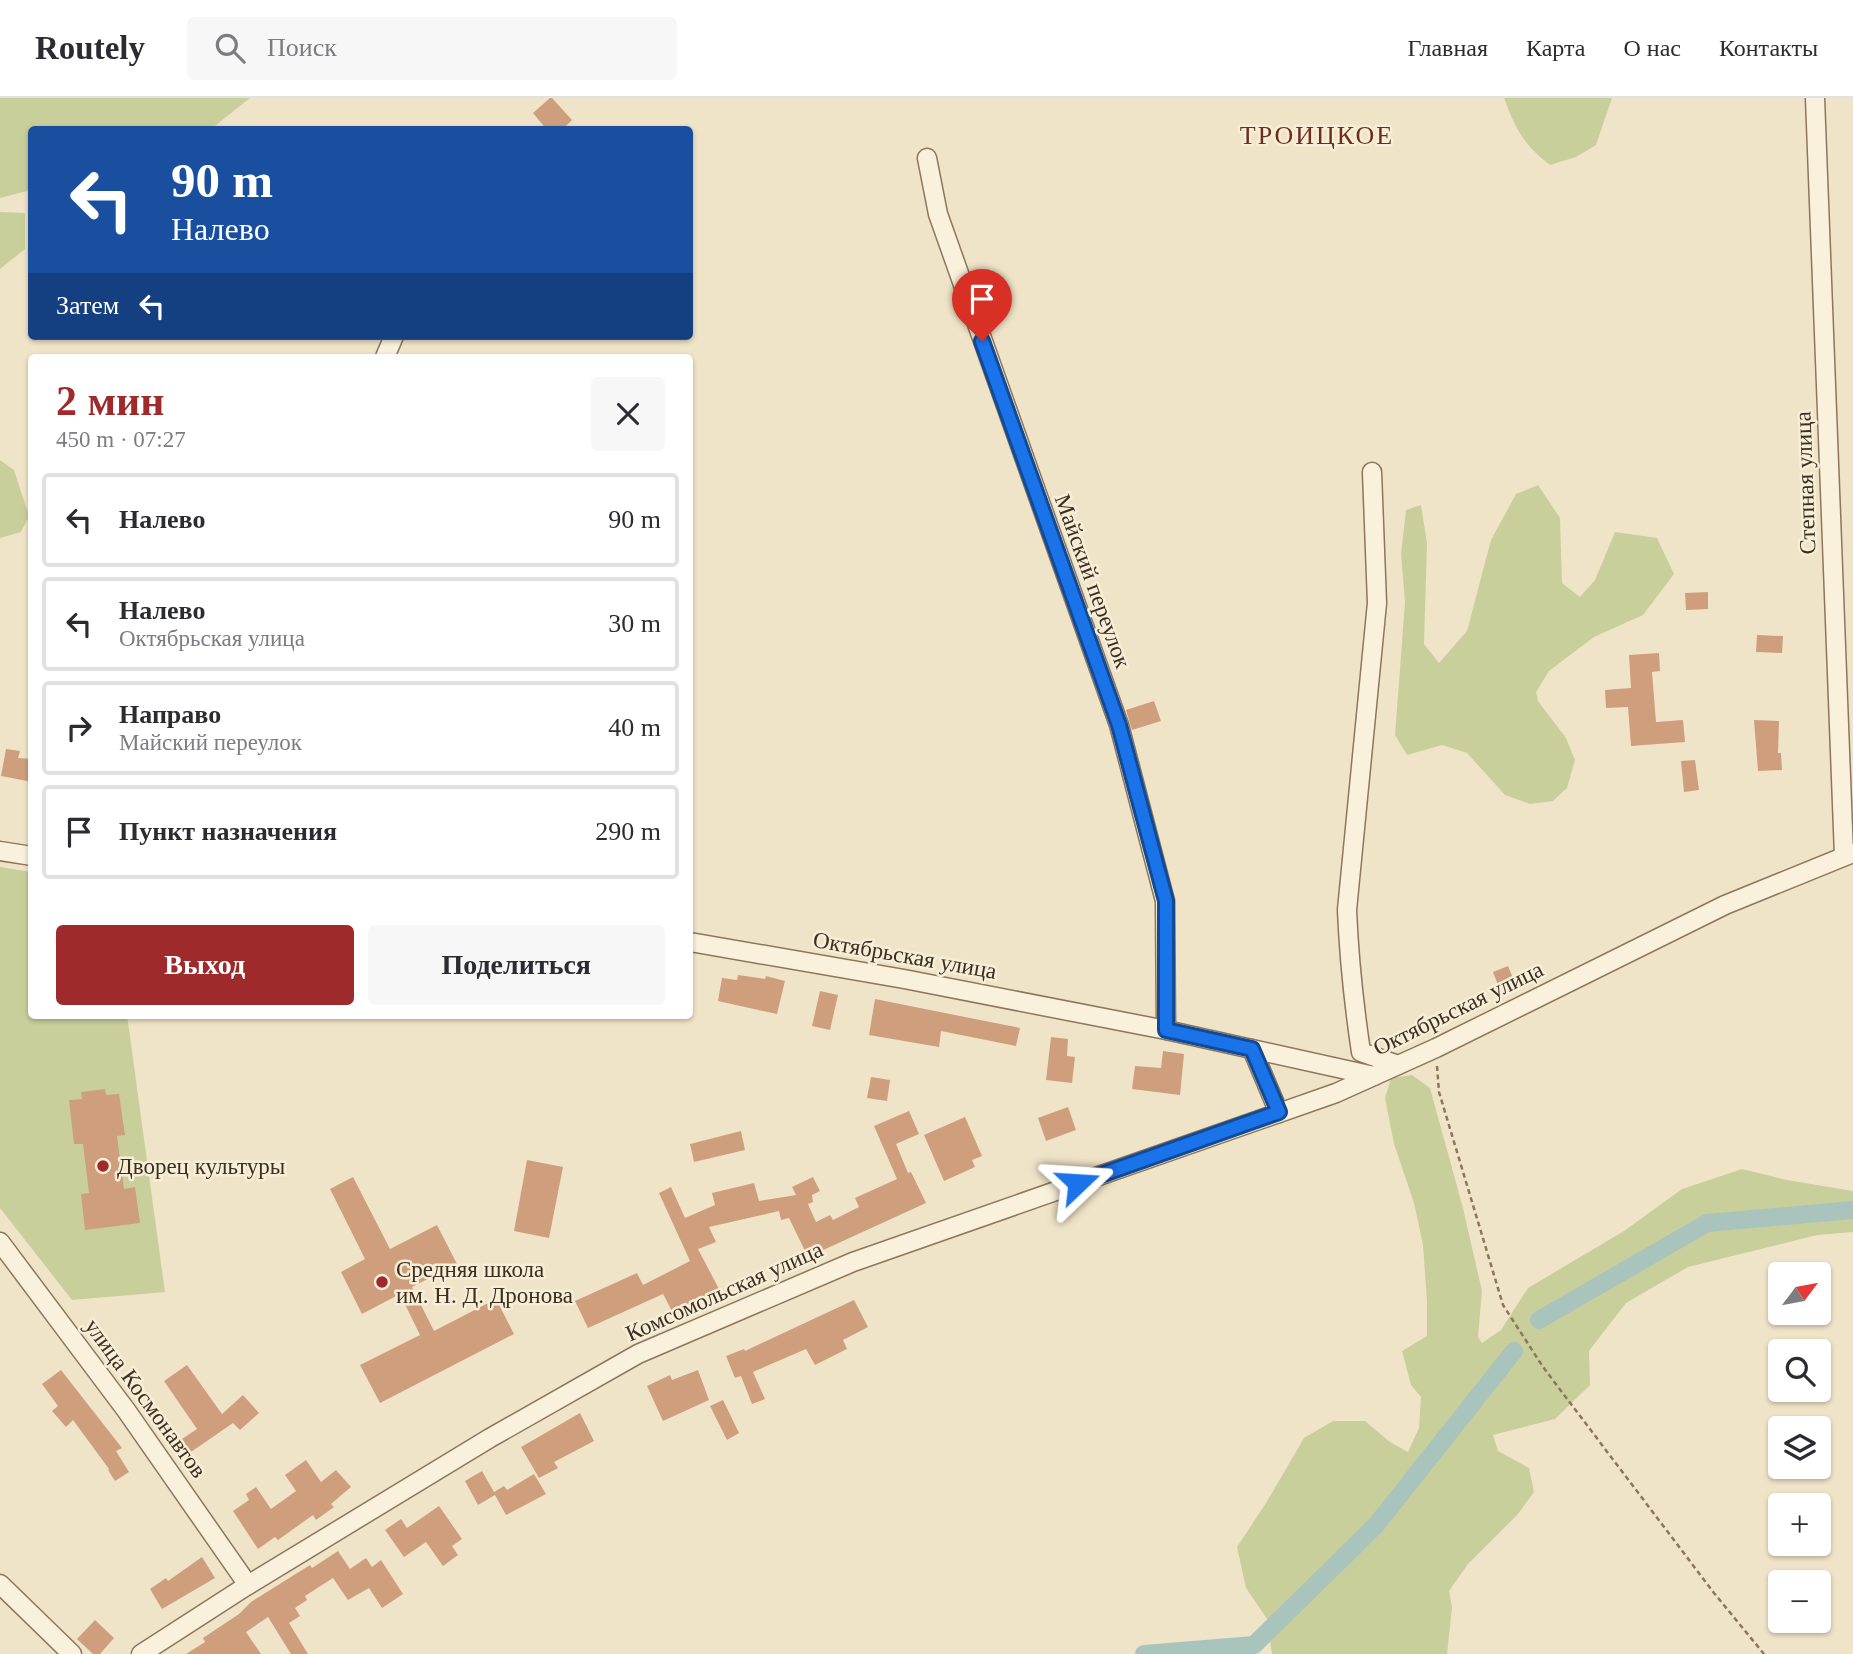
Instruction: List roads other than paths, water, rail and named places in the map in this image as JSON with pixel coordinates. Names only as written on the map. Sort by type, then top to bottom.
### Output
[{"type":"street","name":"Степная улица","points":[[1815,98],[1850,856]]},
{"type":"street","name":"Майский переулок","points":[[927,158],[938,214],[1119,725],[1166,901],[1166,1030]]},
{"type":"street","points":[[1361,1052],[1351,981],[1347,910],[1377,603],[1372,472]]},
{"type":"street","points":[[0,851],[28,855]]},
{"type":"street","name":"Октябрьская улица","points":[[693,943],[904,979],[1166,1030],[1374,1076],[1725,905],[1850,856]]},
{"type":"street","points":[[1252,1049],[1279,1112]]},
{"type":"street","points":[[1361,1052],[1398,1065]]},
{"type":"street","points":[[1344,1069],[1361,1052]]},
{"type":"street","name":"Комсомольская улица","points":[[141,1654],[248,1585],[490,1438],[638,1354],[853,1262],[1336,1093],[1374,1076]]},
{"type":"street","name":"улица Космонавтов","points":[[0,1242],[126,1410],[248,1585]]},
{"type":"street","points":[[0,1584],[72,1654]]},
{"type":"waterway","points":[[1539,1320],[1707,1223],[1853,1210]]},
{"type":"waterway","points":[[1144,1654],[1254,1645],[1376,1525],[1514,1351]]},
{"type":"place","name":"Дворец культуры","points":[[103,1166]]},
{"type":"place","name":"Средняя школа им. Н. Д. Дронова","points":[[382,1282]]},
{"type":"district","name":"ТРОИЦКОЕ","points":[[1317,135]]}]
